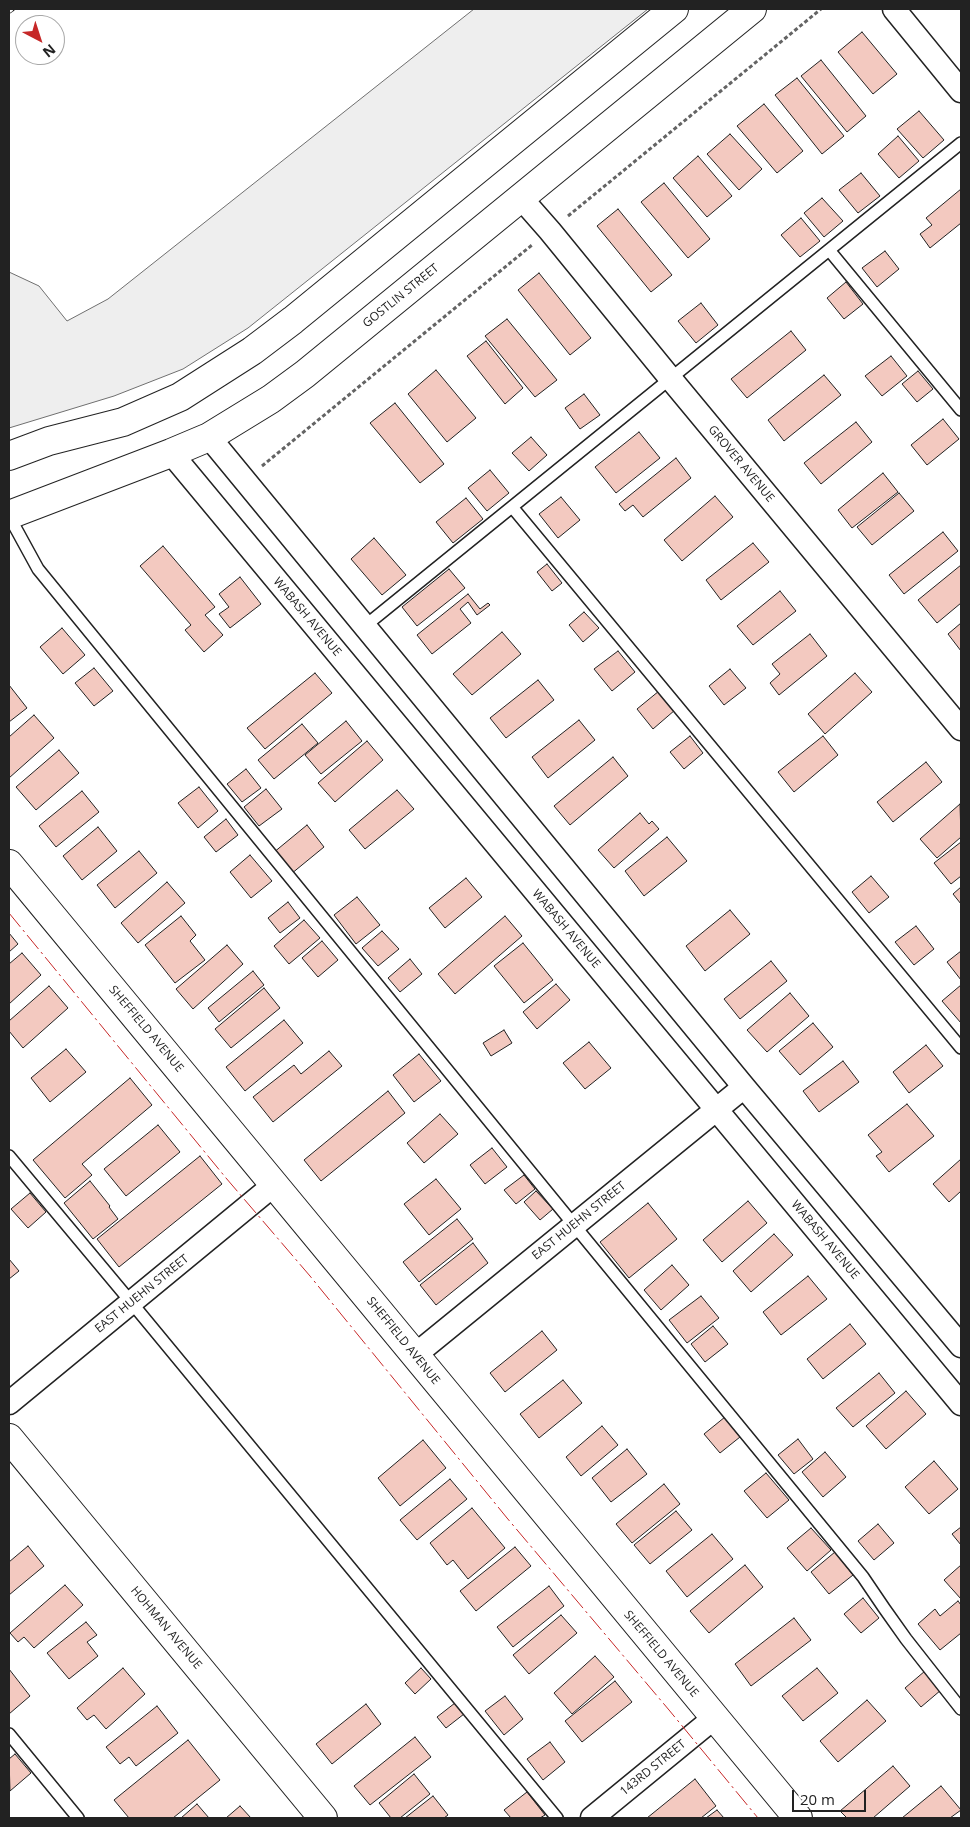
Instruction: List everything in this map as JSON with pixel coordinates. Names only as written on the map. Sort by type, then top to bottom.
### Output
[{"type":"main road","points":[[9,456],[49,441],[123,422],[180,398],[252,351],[293,320],[674,9]]},
{"type":"main road","name":"GOSTLIN STREET","points":[[9,516],[171,453],[209,436],[270,398],[304,374],[752,9]]},
{"type":"main road","name":"SHEFFIELD AVENUE","points":[[9,864],[798,1818]]},
{"type":"main road","name":"HOHMAN AVENUE","points":[[9,1438],[323,1818]]},
{"type":"street","points":[[894,9],[961,91]]},
{"type":"street","name":"GROVER AVENUE","points":[[521,198],[961,729]]},
{"type":"street","points":[[209,436],[744,1087],[961,1346]]},
{"type":"street","name":"WABASH AVENUE","points":[[171,453],[716,1109],[958,1394]]},
{"type":"street","name":"EAST HUEHN STREET","points":[[415,1355],[744,1087]]},
{"type":"street","name":"EAST HUEHN STREET","points":[[9,1403],[275,1184]]},
{"type":"street","name":"143RD STREET","points":[[592,1818],[714,1718]]},
{"type":"lane","points":[[366,626],[961,143]]},
{"type":"lane","points":[[829,250],[961,410]]},
{"type":"lane","points":[[512,508],[961,1048]]},
{"type":"lane","points":[[9,516],[38,569],[863,1577],[906,1640],[961,1709]]},
{"type":"lane","points":[[9,1156],[557,1818]]},
{"type":"lane","points":[[9,1734],[78,1818]]},
{"type":"path","points":[[565,219],[821,9]]},
{"type":"path","points":[[256,471],[536,243]]},
{"type":"shaded area","points":[[474,9],[648,9],[248,328],[183,369],[114,396],[9,428],[9,272],[39,286],[67,321],[108,299]]},
{"type":"building","points":[[862,32],[897,74],[873,94],[838,52]]},
{"type":"building","points":[[821,60],[866,116],[847,132],[801,76]]},
{"type":"building","points":[[797,78],[844,136],[822,154],[775,95]]},
{"type":"building","points":[[764,104],[803,151],[777,173],[737,126]]},
{"type":"building","points":[[919,111],[944,140],[923,158],[897,129]]},
{"type":"building","points":[[730,134],[762,169],[739,190],[707,154]]},
{"type":"building","points":[[898,136],[919,161],[899,178],[878,154]]},
{"type":"building","points":[[698,156],[732,196],[707,217],[673,178]]},
{"type":"building","points":[[861,173],[880,196],[858,213],[839,190]]},
{"type":"building","points":[[664,183],[710,239],[688,258],[641,202]]},
{"type":"building","points":[[961,189],[961,223],[930,248],[920,234],[932,225],[926,218]]},
{"type":"building","points":[[822,198],[843,221],[824,237],[804,213]]},
{"type":"building","points":[[618,209],[672,275],[651,292],[597,226]]},
{"type":"building","points":[[801,218],[820,241],[800,257],[781,235]]},
{"type":"building","points":[[885,251],[899,269],[877,287],[862,268]]},
{"type":"building","points":[[539,273],[591,338],[570,355],[518,290]]},
{"type":"building","points":[[846,282],[863,304],[844,319],[827,298]]},
{"type":"building","points":[[701,303],[718,325],[696,343],[678,321]]},
{"type":"building","points":[[507,319],[557,380],[535,397],[485,336]]},
{"type":"building","points":[[791,331],[806,350],[747,398],[731,379]]},
{"type":"building","points":[[486,341],[523,388],[505,404],[467,356]]},
{"type":"building","points":[[891,356],[907,376],[882,396],[865,376]]},
{"type":"building","points":[[436,370],[476,418],[447,442],[408,394]]},
{"type":"building","points":[[918,371],[933,389],[917,402],[902,384]]},
{"type":"building","points":[[824,375],[841,395],[784,441],[768,420]]},
{"type":"building","points":[[584,394],[600,415],[580,429],[565,408]]},
{"type":"building","points":[[395,403],[444,464],[420,483],[370,423]]},
{"type":"building","points":[[943,419],[959,439],[927,465],[911,445]]},
{"type":"building","points":[[856,422],[872,442],[821,484],[804,463]]},
{"type":"building","points":[[639,432],[660,458],[616,493],[595,467]]},
{"type":"building","points":[[531,437],[547,455],[529,471],[512,453]]},
{"type":"building","points":[[676,458],[691,478],[643,517],[633,505],[625,511],[619,504]]},
{"type":"building","points":[[490,470],[509,493],[487,511],[468,488]]},
{"type":"building","points":[[883,473],[898,492],[852,528],[838,510]]},
{"type":"building","points":[[899,493],[914,511],[872,545],[857,527]]},
{"type":"building","points":[[715,496],[733,517],[682,561],[664,540]]},
{"type":"building","points":[[561,497],[580,520],[558,538],[539,514]]},
{"type":"building","points":[[466,498],[483,519],[453,543],[436,522]]},
{"type":"building","points":[[943,532],[958,551],[904,594],[889,575]]},
{"type":"building","points":[[374,538],[406,575],[382,595],[351,559]]},
{"type":"building","points":[[753,543],[769,562],[721,600],[706,580]]},
{"type":"building","points":[[163,546],[215,607],[205,615],[223,635],[204,652],[185,630],[191,625],[140,566]]},
{"type":"building","points":[[547,564],[562,583],[552,591],[537,572]]},
{"type":"building","points":[[961,565],[961,603],[937,623],[918,600]]},
{"type":"building","points":[[449,569],[465,588],[417,626],[402,607]]},
{"type":"building","points":[[240,577],[261,604],[230,628],[219,614],[229,607],[219,594]]},
{"type":"building","points":[[780,591],[796,611],[753,645],[737,626]]},
{"type":"building","points":[[468,594],[480,609],[488,603],[490,605],[477,615],[468,602],[460,609],[471,623],[432,654],[417,635]]},
{"type":"building","points":[[584,612],[599,628],[583,642],[569,625]]},
{"type":"building","points":[[961,623],[961,651],[948,634]]},
{"type":"building","points":[[62,628],[85,655],[63,674],[40,647]]},
{"type":"building","points":[[502,632],[521,654],[472,695],[453,674]]},
{"type":"building","points":[[810,634],[827,656],[779,695],[770,683],[780,674],[772,664]]},
{"type":"building","points":[[618,651],[635,672],[612,691],[594,669]]},
{"type":"building","points":[[94,668],[113,691],[94,706],[75,683]]},
{"type":"building","points":[[730,669],[746,688],[724,705],[709,686]]},
{"type":"building","points":[[315,673],[332,693],[265,749],[247,728]]},
{"type":"building","points":[[855,673],[872,692],[825,734],[808,714]]},
{"type":"building","points":[[538,680],[554,700],[506,738],[490,718]]},
{"type":"building","points":[[9,685],[27,708],[9,722]]},
{"type":"building","points":[[659,691],[675,710],[653,729],[637,709]]},
{"type":"building","points":[[34,715],[54,738],[9,778],[9,737]]},
{"type":"building","points":[[579,720],[595,740],[548,778],[532,757]]},
{"type":"building","points":[[346,721],[362,741],[321,774],[305,755]]},
{"type":"building","points":[[302,724],[318,743],[274,779],[258,760]]},
{"type":"building","points":[[690,736],[703,753],[684,769],[670,752]]},
{"type":"building","points":[[823,736],[838,755],[794,792],[778,772]]},
{"type":"building","points":[[367,741],[383,760],[335,802],[318,783]]},
{"type":"building","points":[[59,750],[79,773],[36,810],[16,787]]},
{"type":"building","points":[[613,757],[628,776],[570,825],[554,806]]},
{"type":"building","points":[[926,762],[942,782],[893,822],[877,802]]},
{"type":"building","points":[[246,769],[261,788],[242,802],[227,784]]},
{"type":"building","points":[[199,787],[218,811],[198,828],[178,803]]},
{"type":"building","points":[[266,789],[282,809],[259,826],[244,807]]},
{"type":"building","points":[[397,790],[414,809],[365,849],[349,830]]},
{"type":"building","points":[[82,791],[99,812],[56,847],[39,826]]},
{"type":"building","points":[[960,804],[961,837],[937,858],[920,839]]},
{"type":"building","points":[[640,813],[649,824],[652,821],[659,829],[614,868],[598,850]]},
{"type":"building","points":[[226,819],[238,835],[216,852],[204,837]]},
{"type":"building","points":[[307,825],[324,847],[291,874],[273,853]]},
{"type":"building","points":[[98,827],[117,851],[82,880],[63,856]]},
{"type":"building","points":[[667,837],[687,861],[644,896],[625,871]]},
{"type":"building","points":[[961,842],[961,876],[951,884],[934,863]]},
{"type":"building","points":[[139,851],[157,873],[115,908],[97,885]]},
{"type":"building","points":[[250,855],[272,881],[251,898],[230,872]]},
{"type":"building","points":[[871,876],[889,897],[869,913],[852,892]]},
{"type":"building","points":[[466,878],[482,897],[445,928],[429,908]]},
{"type":"building","points":[[167,882],[185,903],[138,943],[121,923]]},
{"type":"building","points":[[961,887],[961,904],[953,894]]},
{"type":"building","points":[[357,897],[380,925],[356,944],[334,915]]},
{"type":"building","points":[[288,902],[300,918],[280,933],[268,918]]},
{"type":"building","points":[[730,910],[750,934],[705,971],[686,946]]},
{"type":"building","points":[[181,916],[196,935],[190,941],[205,960],[175,983],[145,945]]},
{"type":"building","points":[[505,916],[522,936],[455,994],[438,974]]},
{"type":"building","points":[[304,920],[320,938],[289,964],[274,946]]},
{"type":"building","points":[[916,926],[934,949],[914,965],[895,942]]},
{"type":"building","points":[[382,931],[399,949],[378,966],[362,948]]},
{"type":"building","points":[[9,933],[18,944],[9,952]]},
{"type":"building","points":[[322,941],[338,960],[318,977],[302,958]]},
{"type":"building","points":[[523,943],[553,980],[524,1003],[494,966]]},
{"type":"building","points":[[227,945],[243,964],[193,1009],[176,989]]},
{"type":"building","points":[[961,951],[961,980],[947,962]]},
{"type":"building","points":[[22,953],[41,975],[9,1004],[9,964]]},
{"type":"building","points":[[410,959],[422,974],[400,992],[388,978]]},
{"type":"building","points":[[771,961],[787,981],[740,1019],[724,999]]},
{"type":"building","points":[[253,971],[264,985],[219,1022],[208,1008]]},
{"type":"building","points":[[556,984],[570,1000],[537,1029],[523,1012]]},
{"type":"building","points":[[961,985],[961,1023],[942,1001]]},
{"type":"building","points":[[49,986],[68,1008],[23,1048],[9,1031],[9,1021]]},
{"type":"building","points":[[264,988],[280,1008],[231,1048],[215,1029]]},
{"type":"building","points":[[790,993],[809,1016],[767,1052],[747,1030]]},
{"type":"building","points":[[284,1020],[303,1043],[245,1091],[226,1067]]},
{"type":"building","points":[[813,1023],[833,1047],[800,1075],[779,1051]]},
{"type":"building","points":[[504,1030],[512,1043],[491,1056],[483,1043]]},
{"type":"building","points":[[589,1042],[611,1068],[585,1089],[563,1063]]},
{"type":"building","points":[[926,1045],[943,1066],[909,1093],[893,1072]]},
{"type":"building","points":[[66,1049],[86,1072],[50,1102],[31,1078]]},
{"type":"building","points":[[329,1051],[342,1066],[273,1122],[253,1097],[294,1065],[301,1074]]},
{"type":"building","points":[[419,1054],[441,1081],[414,1102],[393,1075]]},
{"type":"building","points":[[843,1061],[859,1082],[819,1112],[803,1091]]},
{"type":"building","points":[[130,1078],[152,1105],[82,1164],[92,1175],[65,1198],[33,1160]]},
{"type":"building","points":[[388,1091],[405,1113],[321,1181],[304,1160]]},
{"type":"building","points":[[907,1104],[934,1136],[889,1172],[876,1156],[882,1152],[868,1135]]},
{"type":"building","points":[[440,1114],[458,1134],[424,1163],[407,1143]]},
{"type":"building","points":[[158,1125],[180,1152],[126,1196],[104,1169]]},
{"type":"building","points":[[492,1148],[507,1167],[485,1184],[470,1165]]},
{"type":"building","points":[[200,1156],[222,1184],[119,1267],[97,1239]]},
{"type":"building","points":[[961,1159],[961,1191],[949,1202],[933,1184]]},
{"type":"building","points":[[524,1175],[535,1189],[516,1204],[504,1190]]},
{"type":"building","points":[[436,1179],[461,1209],[429,1235],[404,1204]]},
{"type":"building","points":[[90,1181],[118,1219],[93,1239],[64,1203]]},
{"type":"building","points":[[536,1191],[553,1209],[540,1220],[524,1202]]},
{"type":"building","points":[[30,1193],[46,1212],[28,1228],[11,1209]]},
{"type":"building","points":[[748,1201],[767,1223],[722,1262],[703,1240]]},
{"type":"building","points":[[648,1203],[677,1239],[629,1278],[600,1242]]},
{"type":"building","points":[[457,1219],[473,1239],[419,1282],[403,1262]]},
{"type":"building","points":[[774,1234],[793,1255],[751,1292],[733,1271]]},
{"type":"building","points":[[473,1243],[488,1263],[436,1305],[420,1285]]},
{"type":"building","points":[[9,1259],[19,1271],[9,1279]]},
{"type":"building","points":[[672,1265],[689,1285],[661,1310],[644,1290]]},
{"type":"building","points":[[808,1276],[827,1299],[781,1335],[763,1312]]},
{"type":"building","points":[[701,1296],[719,1318],[687,1343],[669,1320]]},
{"type":"building","points":[[850,1324],[866,1344],[823,1379],[807,1359]]},
{"type":"building","points":[[713,1326],[728,1344],[705,1362],[691,1344]]},
{"type":"building","points":[[542,1331],[557,1350],[505,1392],[490,1373]]},
{"type":"building","points":[[879,1373],[895,1393],[853,1427],[836,1408]]},
{"type":"building","points":[[563,1380],[582,1403],[539,1438],[520,1414]]},
{"type":"building","points":[[906,1391],[926,1414],[886,1449],[866,1426]]},
{"type":"building","points":[[725,1417],[740,1437],[720,1453],[704,1434]]},
{"type":"building","points":[[602,1426],[618,1445],[581,1476],[566,1457]]},
{"type":"building","points":[[798,1439],[813,1459],[794,1474],[778,1455]]},
{"type":"building","points":[[423,1440],[446,1468],[400,1506],[378,1478]]},
{"type":"building","points":[[627,1449],[647,1474],[611,1502],[592,1478]]},
{"type":"building","points":[[825,1452],[846,1477],[823,1497],[802,1472]]},
{"type":"building","points":[[934,1461],[958,1489],[929,1514],[905,1487]]},
{"type":"building","points":[[766,1473],[789,1500],[767,1518],[744,1491]]},
{"type":"building","points":[[450,1479],[467,1499],[417,1540],[400,1520]]},
{"type":"building","points":[[664,1484],[680,1504],[632,1543],[616,1524]]},
{"type":"building","points":[[472,1508],[505,1548],[468,1579],[453,1560],[447,1565],[430,1543]]},
{"type":"building","points":[[676,1511],[692,1530],[650,1564],[634,1545]]},
{"type":"building","points":[[878,1524],[894,1543],[874,1560],[858,1541]]},
{"type":"building","points":[[961,1527],[961,1545],[952,1534]]},
{"type":"building","points":[[811,1528],[831,1550],[807,1571],[787,1548]]},
{"type":"building","points":[[712,1534],[733,1559],[687,1597],[666,1571]]},
{"type":"building","points":[[28,1546],[44,1566],[9,1595],[9,1562]]},
{"type":"building","points":[[515,1547],[531,1566],[476,1611],[460,1591]]},
{"type":"building","points":[[835,1552],[853,1575],[829,1594],[811,1572]]},
{"type":"building","points":[[745,1565],[763,1587],[709,1633],[690,1611]]},
{"type":"building","points":[[961,1565],[961,1599],[944,1580]]},
{"type":"building","points":[[65,1585],[83,1605],[34,1648],[24,1637],[18,1642],[10,1633]]},
{"type":"building","points":[[549,1586],[564,1606],[513,1647],[497,1627]]},
{"type":"building","points":[[863,1598],[879,1618],[861,1633],[844,1614]]},
{"type":"building","points":[[958,1601],[961,1605],[961,1633],[940,1650],[918,1624],[935,1609],[940,1616]]},
{"type":"building","points":[[561,1615],[577,1633],[529,1674],[513,1655]]},
{"type":"building","points":[[794,1618],[811,1640],[751,1686],[735,1664]]},
{"type":"building","points":[[86,1622],[97,1635],[87,1642],[98,1656],[69,1679],[47,1653]]},
{"type":"building","points":[[595,1656],[614,1677],[572,1714],[554,1693]]},
{"type":"building","points":[[123,1668],[145,1694],[106,1729],[94,1715],[87,1720],[77,1708]]},
{"type":"building","points":[[421,1668],[431,1679],[415,1694],[405,1683]]},
{"type":"building","points":[[817,1668],[838,1693],[803,1721],[782,1696]]},
{"type":"building","points":[[9,1669],[30,1696],[9,1714]]},
{"type":"building","points":[[925,1671],[941,1690],[921,1707],[905,1688]]},
{"type":"building","points":[[615,1681],[632,1702],[582,1742],[565,1721]]},
{"type":"building","points":[[505,1696],[523,1719],[504,1735],[485,1711]]},
{"type":"building","points":[[867,1700],[886,1721],[838,1762],[820,1741]]},
{"type":"building","points":[[455,1703],[464,1714],[446,1728],[437,1717]]},
{"type":"building","points":[[366,1704],[381,1724],[332,1764],[316,1744]]},
{"type":"building","points":[[157,1706],[178,1733],[136,1766],[129,1757],[120,1764],[106,1747]]},
{"type":"building","points":[[415,1737],[431,1757],[370,1805],[354,1786]]},
{"type":"building","points":[[188,1740],[220,1780],[173,1818],[129,1818],[114,1800]]},
{"type":"building","points":[[550,1742],[565,1762],[543,1780],[527,1759]]},
{"type":"building","points":[[15,1754],[31,1773],[10,1791],[9,1759]]},
{"type":"building","points":[[893,1766],[910,1786],[873,1818],[847,1818],[840,1811]]},
{"type":"building","points":[[414,1774],[430,1794],[400,1818],[391,1818],[379,1803]]},
{"type":"building","points":[[695,1779],[716,1806],[701,1818],[647,1818]]},
{"type":"building","points":[[941,1786],[961,1810],[950,1818],[902,1818]]},
{"type":"building","points":[[527,1792],[545,1815],[540,1818],[511,1818],[504,1810]]},
{"type":"building","points":[[433,1796],[448,1815],[444,1818],[405,1818]]},
{"type":"building","points":[[197,1804],[209,1818],[181,1818]]},
{"type":"building","points":[[240,1806],[251,1818],[226,1818]]},
{"type":"building","points":[[717,1810],[724,1818],[706,1818]]},
{"type":"power","points":[[9,913],[226,1178],[310,1276],[507,1518],[758,1818]]}]
